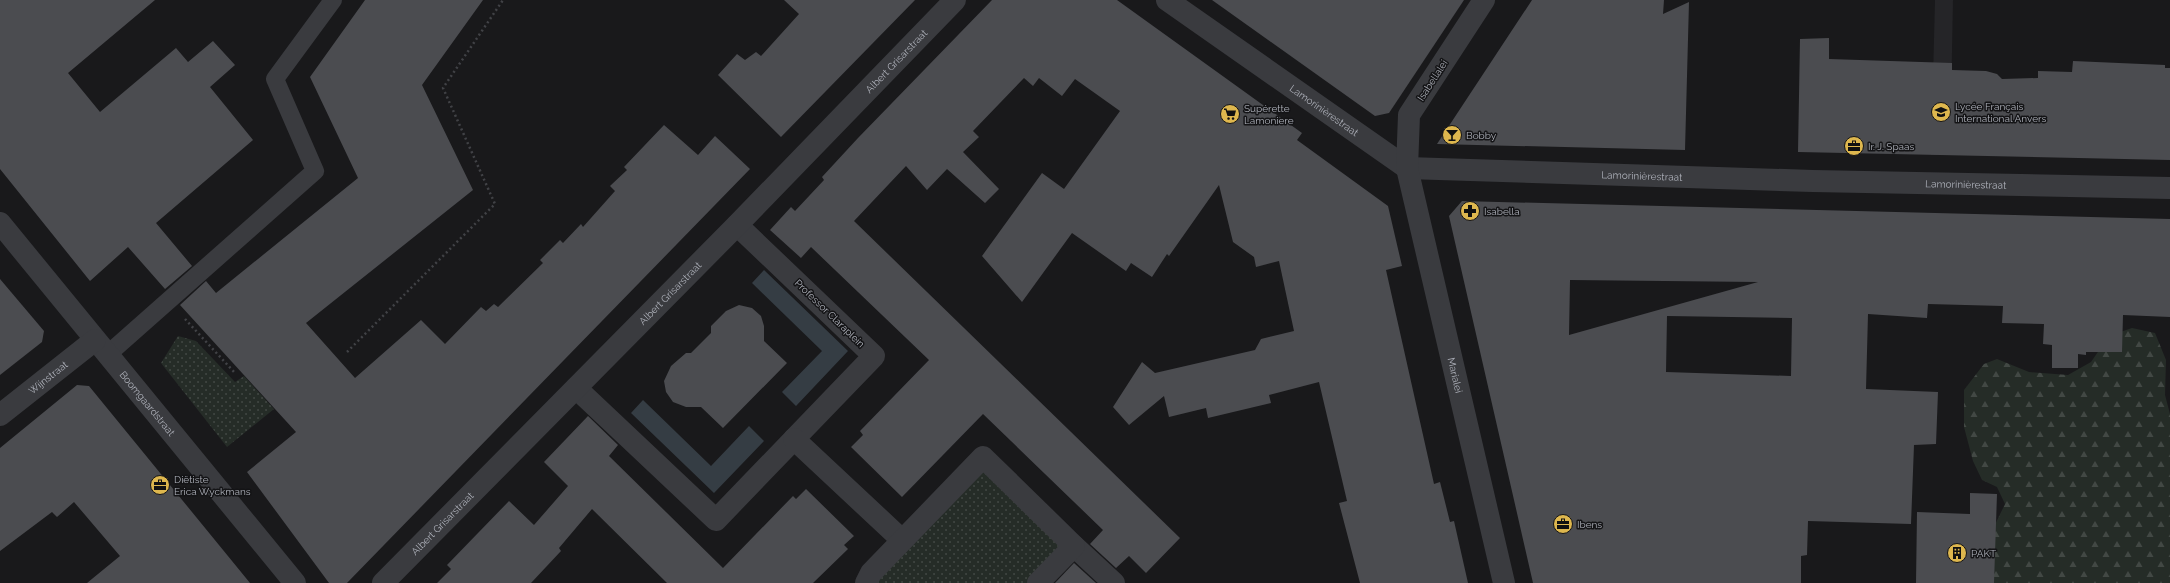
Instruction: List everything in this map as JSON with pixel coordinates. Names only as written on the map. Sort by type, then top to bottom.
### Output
[{"type":"street","name":"Albert Grisarstraat","points":[[383,583],[737,225],[955,0]]},
{"type":"street","name":"Lamorinièrestraat","points":[[1167,0],[1407,168],[1805,181],[2170,188]]},
{"type":"street","name":"Isabellalei","points":[[1407,168],[1409,115],[1484,0]]},
{"type":"street","name":"Marialei","points":[[1407,168],[1504,583]]},
{"type":"street","name":"Boomgaardstraat","points":[[0,223],[295,583]]},
{"type":"street","name":"Professor Claraplein","points":[[576,388],[716,520],[874,356],[737,225]]},
{"type":"street","name":"Wijnstraat","points":[[0,416],[101,347]]},
{"type":"street","points":[[794,439],[902,540]]},
{"type":"street","points":[[866,583],[871,573],[983,457],[1114,583]]},
{"type":"street","points":[[1038,583],[1074,546]]},
{"type":"lane","points":[[101,347],[314,171],[275,79],[333,0]]},
{"type":"path","points":[[347,352],[495,204],[443,88],[503,0]]},
{"type":"path","points":[[182,315],[235,373]]},
{"type":"shaded area","name":"Lycée Français International Anvers","points":[[1935,0],[1953,0],[1950,155],[1931,155]]},
{"type":"shaded area","points":[[764,270],[848,351],[796,406],[782,392],[822,351],[752,283]]},
{"type":"shaded area","points":[[643,400],[711,466],[749,426],[764,441],[714,493],[631,413]]},
{"type":"green space","points":[[2132,328],[2155,333],[2166,360],[2165,395],[2170,414],[2170,583],[1987,583],[1987,541],[2005,504],[1997,487],[1982,480],[1973,461],[1964,427],[1964,390],[1984,364],[1997,359],[2029,372],[2068,375],[2091,362],[2109,336]]},
{"type":"green space","points":[[178,336],[196,341],[235,382],[244,376],[274,409],[227,447],[161,363]]},
{"type":"green space","points":[[982,468],[1062,544],[1031,583],[875,583]]},
{"type":"building","points":[[0,0],[155,0],[68,73],[100,112],[176,48],[188,62],[213,41],[235,65],[210,87],[253,140],[156,223],[192,266],[165,289],[128,247],[90,281],[0,169]]},
{"type":"building","points":[[365,0],[483,0],[422,85],[473,190],[306,323],[355,378],[421,320],[445,344],[481,307],[486,311],[494,304],[498,307],[543,263],[540,260],[560,240],[563,243],[581,224],[583,227],[615,191],[610,186],[627,170],[624,167],[664,125],[698,155],[715,136],[750,169],[347,583],[329,583],[247,472],[296,432],[180,305],[206,281],[216,293],[358,178],[310,77]]},
{"type":"building","points":[[784,0],[915,0],[781,137],[718,75],[737,54],[745,60],[756,52],[761,56],[799,14]]},
{"type":"building","points":[[992,0],[1117,0],[1302,133],[1297,140],[1388,206],[1402,266],[1386,270],[1434,484],[1440,482],[1450,522],[1454,521],[1468,583],[1360,583],[1339,503],[1347,501],[1319,382],[1269,395],[1271,403],[1208,418],[1206,408],[1169,417],[1164,396],[1129,425],[1113,407],[1142,362],[1155,373],[1255,350],[1261,339],[1294,331],[1279,261],[1256,267],[1254,257],[1233,242],[1219,185],[1169,256],[1167,254],[1152,277],[1131,263],[1126,271],[1072,233],[1022,302],[982,256],[1042,173],[1064,189],[1120,111],[1075,79],[1062,96],[1039,78],[1033,86],[1024,78],[973,131],[979,137],[963,152],[999,189],[985,203],[947,169],[927,190],[906,166],[854,221],[1180,538],[1146,573],[1129,556],[1116,568],[1090,544],[1103,530],[983,414],[902,497],[851,447],[863,435],[860,431],[929,360],[811,247],[801,258],[770,230],[791,207],[795,211],[824,180],[822,177],[858,138]]},
{"type":"building","points":[[1212,0],[1464,0],[1389,113],[1375,116]]},
{"type":"building","points":[[1532,0],[1664,0],[1663,14],[1689,2],[1685,150],[1437,144]]},
{"type":"building","points":[[1829,38],[1829,59],[1952,63],[1952,70],[1986,71],[1997,74],[2002,79],[2038,78],[2038,71],[2072,72],[2073,61],[2165,65],[2165,68],[2170,68],[2170,160],[1798,152],[1800,39]]},
{"type":"building","points":[[1462,201],[2170,219],[2170,317],[2123,315],[2122,352],[2086,352],[2086,355],[2078,354],[2078,368],[2052,368],[2052,345],[2043,344],[2044,324],[2002,323],[2003,306],[1928,304],[1927,318],[1868,314],[1866,389],[1938,392],[1936,444],[1914,445],[1911,524],[1808,521],[1807,555],[1801,556],[1801,583],[1533,583],[1449,216]],"holes":[[[1570,280],[1758,282],[1569,335]],[[1667,316],[1792,318],[1791,376],[1666,372]]]},
{"type":"building","points":[[0,279],[44,331],[42,342],[0,375]]},
{"type":"building","points":[[739,305],[752,308],[761,316],[764,326],[764,341],[787,363],[723,428],[701,407],[686,407],[673,402],[666,392],[664,381],[671,366],[686,353],[691,353],[711,333],[711,326],[726,311]]},
{"type":"building","points":[[77,385],[89,386],[250,583],[87,583],[120,556],[74,502],[57,517],[52,512],[0,551],[0,448]]},
{"type":"building","points":[[588,416],[618,445],[609,456],[723,568],[793,496],[796,499],[806,489],[854,536],[844,545],[848,549],[813,583],[667,583],[592,509],[559,548],[561,551],[531,583],[437,583],[451,569],[447,565],[509,501],[534,525],[568,486],[544,462]]},
{"type":"building","name":"PAKT","points":[[1970,493],[1997,494],[1994,583],[1916,583],[1917,512],[1970,514]]},
{"type":"building","points":[[1074,563],[1096,583],[1055,583]]},
{"type":"place","name":"Lycée Français International Anvers","points":[[1941,112]]},
{"type":"place","name":"Supérette Lamoniere","points":[[1230,114]]},
{"type":"place","name":"Bobby","points":[[1452,135]]},
{"type":"place","name":"Ir. J. Spaas","points":[[1854,146]]},
{"type":"place","name":"Isabella","points":[[1470,211]]},
{"type":"place","name":"Diëtiste Erica Wyckmans","points":[[160,485]]},
{"type":"place","name":"Ibens","points":[[1563,524]]},
{"type":"place","name":"PAKT","points":[[1957,553]]}]
